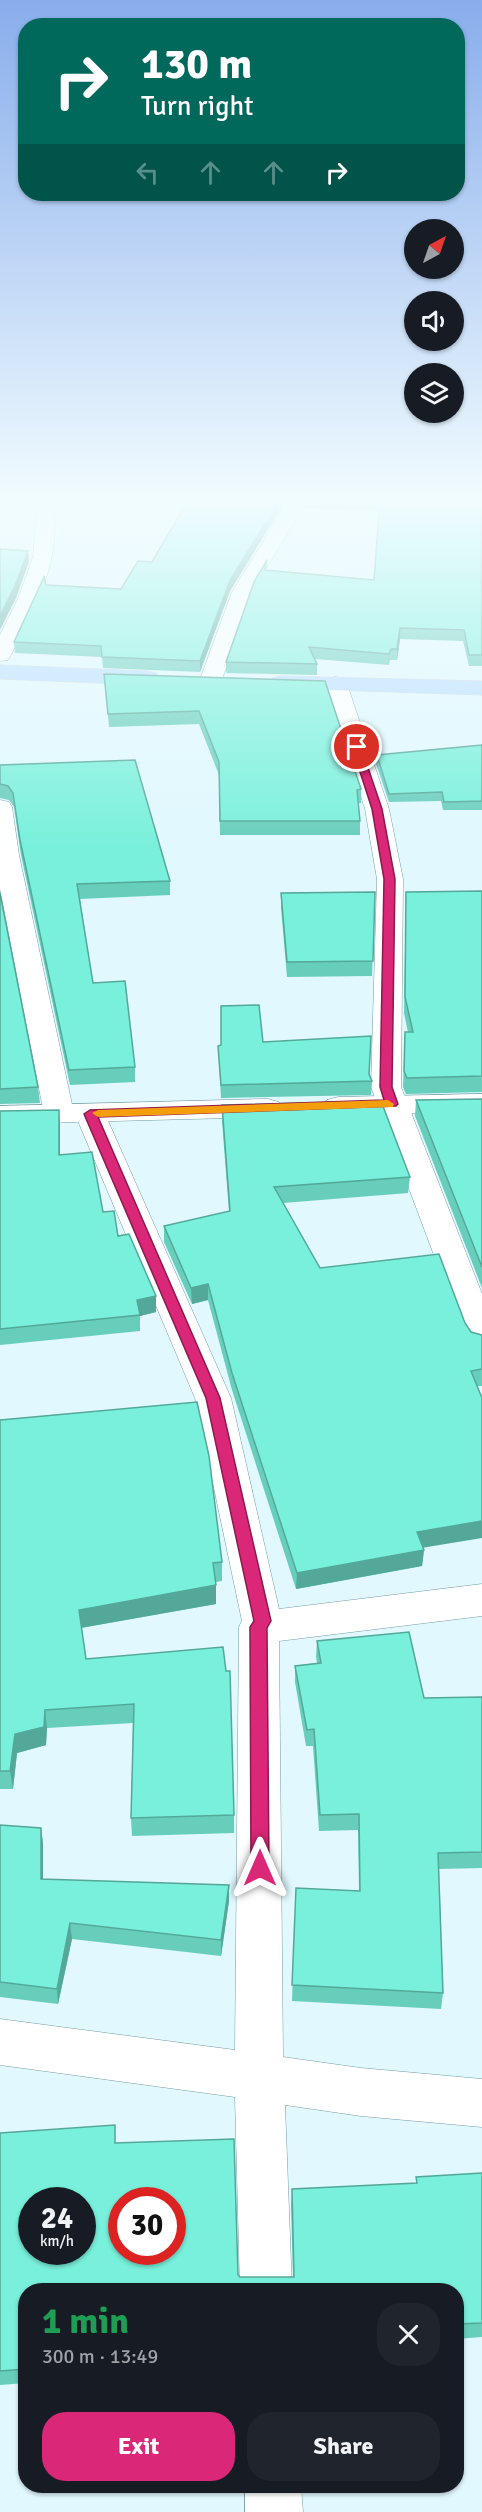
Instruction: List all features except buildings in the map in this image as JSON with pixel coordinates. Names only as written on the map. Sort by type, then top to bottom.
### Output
[{"type":"main road","points":[[0,672],[164,679]]},
{"type":"main road","points":[[187,680],[233,682]]},
{"type":"main road","points":[[256,682],[482,688]]},
{"type":"street","points":[[0,655],[20,614]]},
{"type":"street","points":[[210,682],[234,614]]},
{"type":"street","points":[[336,684],[377,809],[390,879],[386,1087],[482,1338]]},
{"type":"street","points":[[0,807],[6,855],[74,1114],[213,1398],[262,1621],[259,1627],[259,2076],[266,2283]]},
{"type":"street","points":[[0,1116],[482,1103]]},
{"type":"street","points":[[259,1627],[482,1600]]},
{"type":"street","points":[[0,2042],[62,2047],[404,2098],[482,2103]]},
{"type":"street","points":[[273,2493],[274,2512]]},
{"type":"slow traffic","points":[[98,1113],[388,1104]]},
{"type":"route","points":[[260,1868],[259,1627],[262,1621],[213,1398],[90,1114],[392,1104],[386,1087],[390,879],[377,809],[357,747]]}]
